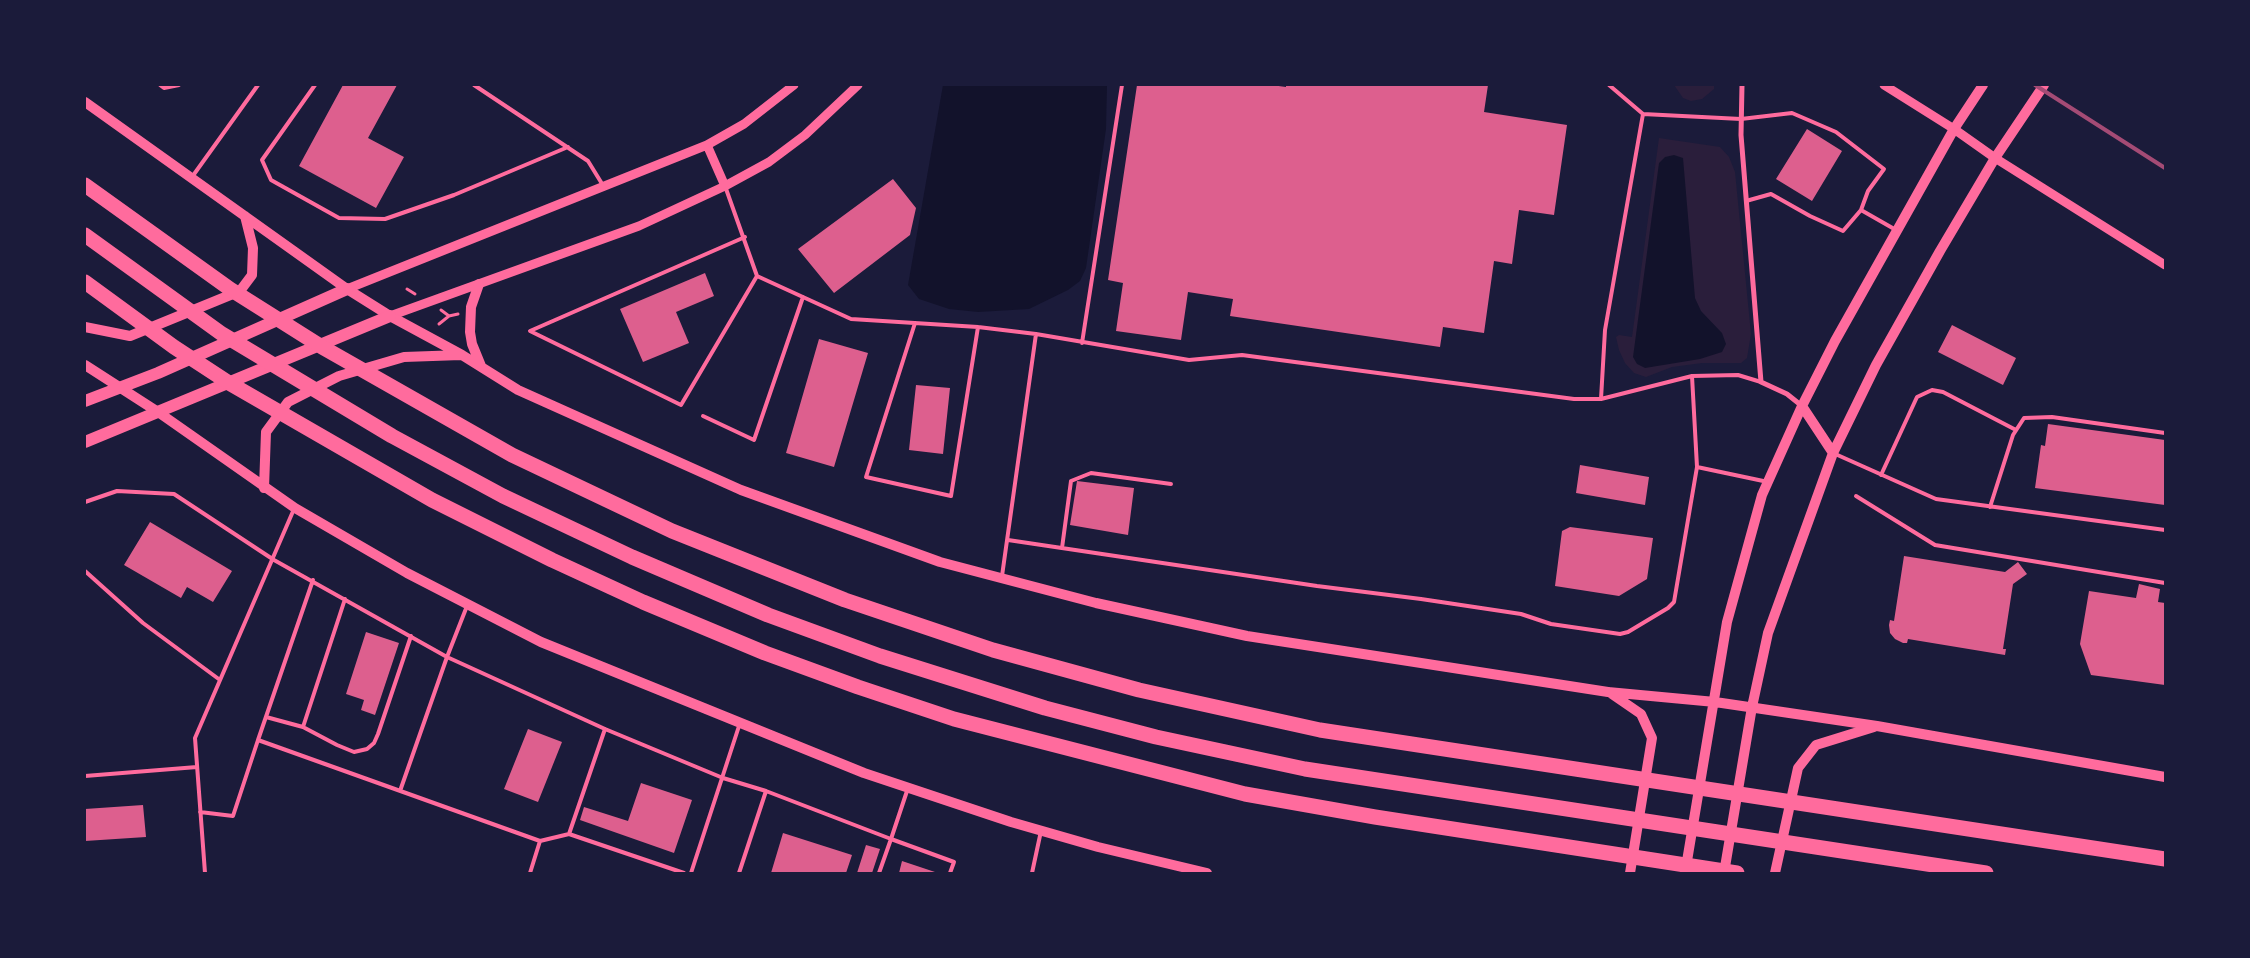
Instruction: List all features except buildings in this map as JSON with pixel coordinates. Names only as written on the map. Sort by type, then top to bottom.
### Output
[{"type":"highway","points":[[85,185],[230,289],[322,347],[438,415],[512,455],[672,531],[845,600],[993,650],[1139,690],[1320,730],[2165,859]]},
{"type":"highway","points":[[85,235],[128,268],[222,334],[392,436],[503,496],[632,557],[768,615],[969,686],[1156,737],[1304,769],[1986,873]]},
{"type":"highway","points":[[86,283],[208,369],[348,453],[492,531],[643,602],[765,653],[938,714],[1245,794],[1374,818],[1737,873]]},
{"type":"main road","points":[[1685,873],[1727,622],[1762,495],[1802,406],[1954,129],[1983,85]]},
{"type":"main road","points":[[1724,873],[1752,707],[1768,633],[1833,453],[1876,365],[1995,158],[2044,85]]},
{"type":"main road","points":[[85,102],[347,289],[390,316],[462,355],[518,390],[741,490],[940,562],[1096,603],[1247,636],[1608,692],[1715,702],[1877,726],[2165,777]]},
{"type":"main road","points":[[85,327],[130,336],[240,291],[252,275],[253,248],[245,216]]},
{"type":"main road","points":[[479,284],[471,307],[470,332],[472,344],[481,367]]},
{"type":"main road","points":[[85,401],[158,373],[347,289]]},
{"type":"main road","points":[[85,442],[390,316]]},
{"type":"main road","points":[[264,488],[266,432],[288,402],[339,376],[404,358],[462,355]]},
{"type":"main road","points":[[85,365],[158,412],[295,508],[407,573],[541,642],[864,773],[1098,847],[1207,873]]},
{"type":"main road","points":[[1802,406],[1833,453]]},
{"type":"main road","points":[[1608,692],[1641,714],[1652,738],[1630,873]]},
{"type":"main road","points":[[1775,873],[1798,768],[1816,745],[1877,726]]},
{"type":"street","points":[[347,289],[707,145],[744,124],[794,85]]},
{"type":"street","points":[[390,316],[639,226],[726,186],[769,162],[805,135],[858,85]]},
{"type":"street","points":[[1742,85],[1741,119],[1746,201],[1761,382],[1786,394],[1802,406]]},
{"type":"street","points":[[1884,85],[1954,129],[1995,158],[2165,265]]},
{"type":"street","points":[[707,145],[726,186]]},
{"type":"lane","points":[[160,85],[164,88],[179,85]]},
{"type":"lane","points":[[191,178],[258,85]]},
{"type":"lane","points":[[315,85],[262,160],[271,180],[338,218],[385,219],[454,195],[568,148]]},
{"type":"lane","points":[[474,85],[588,160],[604,187]]},
{"type":"lane","points":[[1082,343],[1122,85]]},
{"type":"lane","points":[[1609,85],[1643,114],[1741,119],[1792,112],[1836,132],[1884,169],[1868,192],[1861,210],[1843,231],[1810,216],[1771,194],[1746,201]]},
{"type":"lane","points":[[1601,399],[1605,330],[1643,114]]},
{"type":"lane","points":[[726,186],[745,237],[757,276],[681,405],[530,331],[745,237]]},
{"type":"lane","points":[[1861,210],[1897,231]]},
{"type":"lane","points":[[757,276],[851,319],[978,327],[1036,334],[1189,360],[1242,356],[1574,399],[1601,399],[1692,376],[1738,376],[1761,382]]},
{"type":"lane","points":[[703,416],[754,440],[803,297]]},
{"type":"lane","points":[[915,323],[866,477],[951,496],[978,327]]},
{"type":"lane","points":[[1002,578],[1036,334]]},
{"type":"lane","points":[[1008,540],[1317,586],[1430,600],[1520,614],[1550,624],[1620,634],[1628,632],[1668,608],[1674,602],[1697,467],[1692,376]]},
{"type":"lane","points":[[1881,475],[1917,397],[1932,390],[1943,392],[2016,430]]},
{"type":"lane","points":[[1990,507],[2016,430],[2024,418],[2052,417],[2165,433]]},
{"type":"lane","points":[[1833,453],[1936,499],[2165,530]]},
{"type":"lane","points":[[1697,467],[1768,482]]},
{"type":"lane","points":[[1062,548],[1071,481],[1091,473],[1170,484]]},
{"type":"lane","points":[[85,502],[117,491],[174,494],[274,560],[448,657],[605,729],[723,778],[766,791],[954,862],[950,873]]},
{"type":"lane","points":[[1856,496],[1935,545],[2165,583]]},
{"type":"lane","points":[[205,873],[195,738],[295,508]]},
{"type":"lane","points":[[85,571],[143,624],[220,680]]},
{"type":"lane","points":[[200,812],[232,816],[312,580]]},
{"type":"lane","points":[[303,727],[345,599]]},
{"type":"lane","points":[[400,791],[468,604]]},
{"type":"lane","points":[[266,717],[303,727],[354,752],[368,749],[374,744],[378,734],[411,636]]},
{"type":"lane","points":[[691,873],[740,724]]},
{"type":"lane","points":[[569,834],[605,729]]},
{"type":"lane","points":[[258,740],[540,841],[569,834],[684,873]]},
{"type":"lane","points":[[85,776],[197,767]]},
{"type":"lane","points":[[879,873],[908,787]]},
{"type":"lane","points":[[739,873],[766,791]]},
{"type":"lane","points":[[1032,873],[1042,830]]},
{"type":"lane","points":[[530,873],[540,841]]},
{"type":"path","points":[[441,310],[449,316]]},
{"type":"path","points":[[439,324],[449,316],[465,312]]},
{"type":"shaded area","points":[[943,85],[1107,85],[1106,129],[1086,268],[1080,281],[1068,290],[1029,309],[978,312],[949,309],[919,299],[908,285]]},
{"type":"shaded area","points":[[1674,85],[1714,85],[1714,89],[1702,99],[1691,101],[1683,98]]},
{"type":"shaded area","points":[[1659,138],[1720,147],[1729,157],[1735,172],[1751,334],[1747,358],[1741,363],[1702,363],[1672,367],[1646,377],[1634,373],[1625,363],[1619,350],[1616,337],[1619,335],[1632,337]]},
{"type":"shaded area","points":[[1674,155],[1683,158],[1695,298],[1701,311],[1722,333],[1726,344],[1722,352],[1700,359],[1645,368],[1637,364],[1633,357],[1659,163],[1665,157]]},
{"type":"railway","points":[[2035,85],[2165,168]]}]
